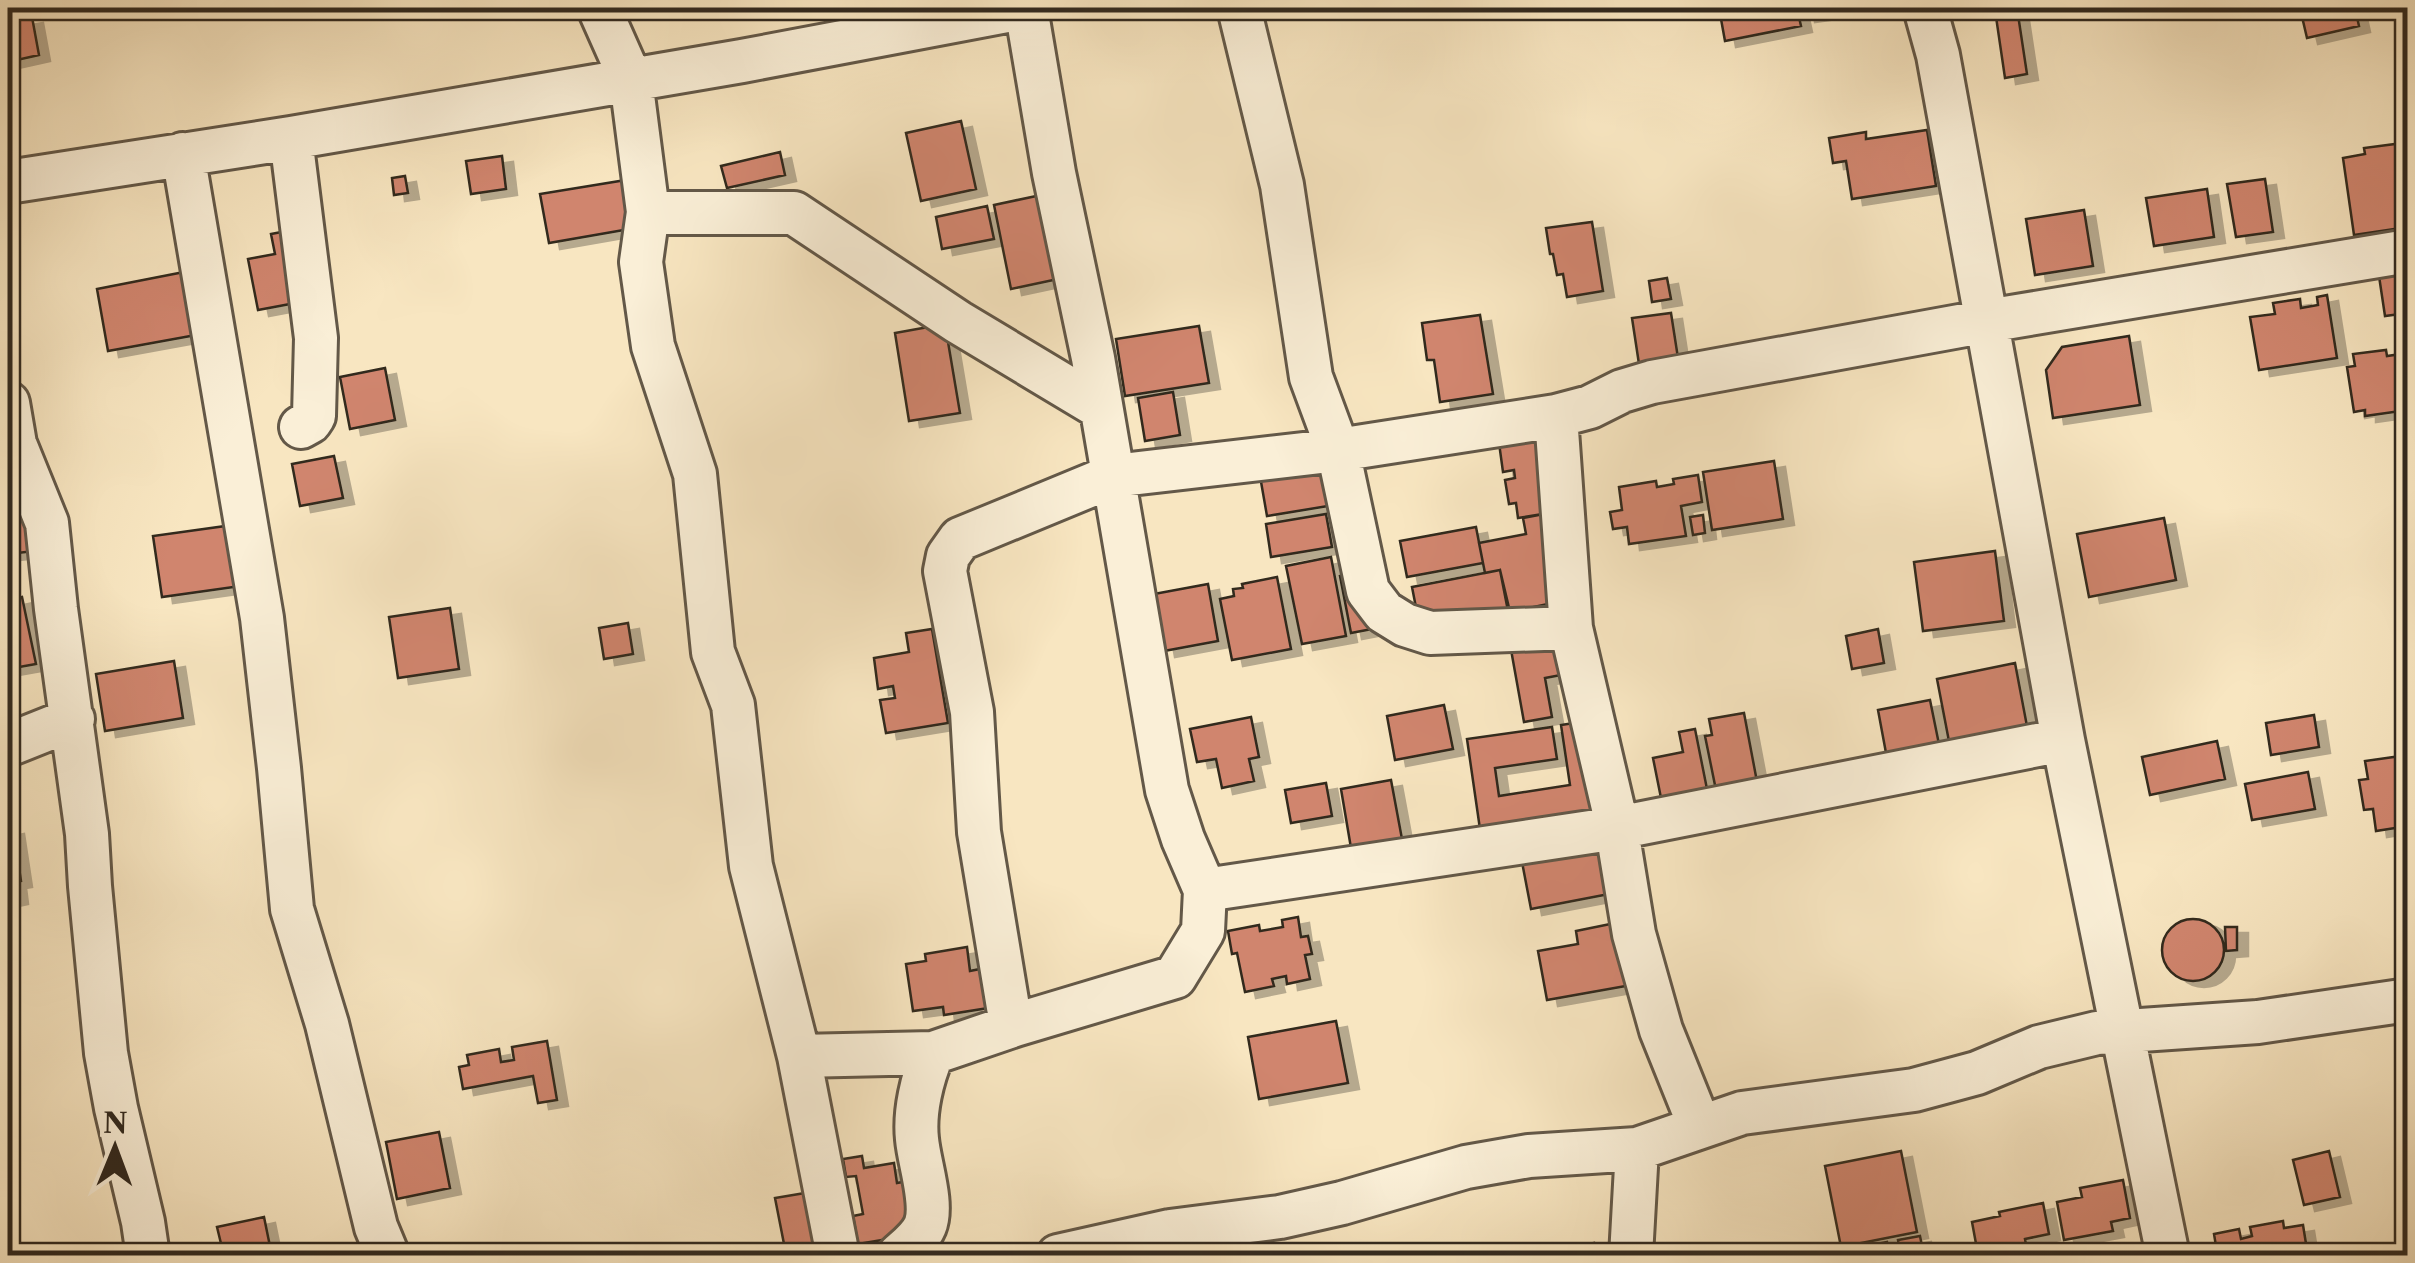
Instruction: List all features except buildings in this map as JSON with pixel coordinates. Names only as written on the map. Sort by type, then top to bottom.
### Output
[{"type":"street","points":[[599,8],[631,80],[648,213],[641,262],[653,346],[696,474],[713,652],[732,705],[750,866],[799,1056],[838,1256]]},
{"type":"street","points":[[8,182],[631,80],[1024,8],[1093,358],[1168,790],[1205,890],[1203,931],[1174,977],[933,1053],[799,1056]]},
{"type":"street","points":[[1239,8],[1282,185],[1311,377],[1338,450],[1368,591],[1384,612],[1430,633],[1571,628]]},
{"type":"street","points":[[1925,8],[1938,56],[2063,740],[2168,1256]]},
{"type":"street","points":[[291,138],[316,338],[314,416],[301,427]]},
{"type":"street","points":[[183,154],[262,618],[292,910],[327,1024],[376,1227],[388,1256]]},
{"type":"street","points":[[648,213],[794,213],[958,322],[1101,408]]},
{"type":"street","points":[[1015,1025],[1008,1007],[980,832],[972,712],[945,571],[960,539],[1113,476],[1338,450],[1556,416],[1652,382],[2408,252]]},
{"type":"street","points":[[8,403],[16,444],[47,523],[87,834],[106,1053],[148,1256]]},
{"type":"street","points":[[1556,416],[1571,628],[1617,828],[1634,934],[1662,1030],[1700,1127]]},
{"type":"street","points":[[8,745],[72,719]]},
{"type":"street","points":[[1205,890],[1617,828],[2063,740]]},
{"type":"street","points":[[1058,1256],[1170,1231],[1280,1217],[1466,1167],[1528,1156],[1637,1149],[1742,1114],[1914,1090],[1977,1073],[2069,1038],[2290,1018],[2408,1000]]},
{"type":"street","points":[[898,1256],[926,1224],[928,1211],[916,1137],[933,1053]]},
{"type":"street","points":[[1630,1256],[1637,1149]]}]
